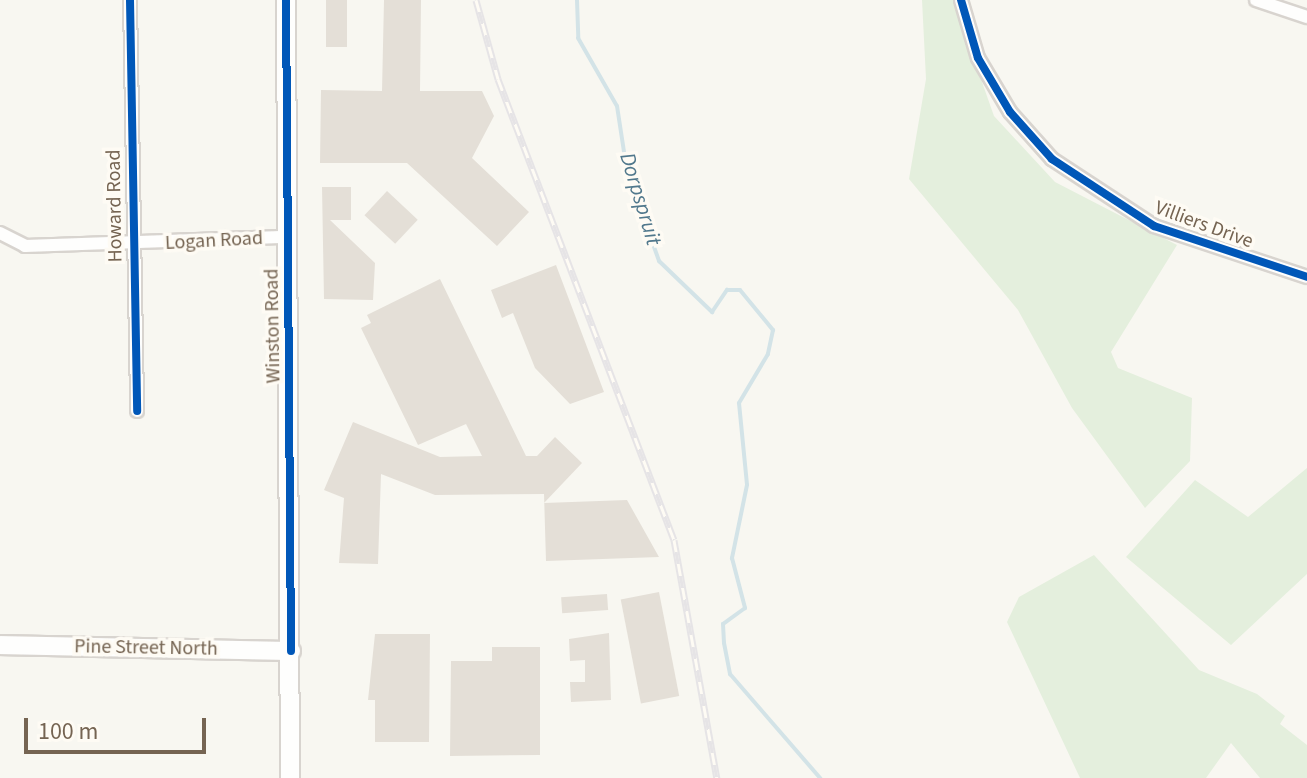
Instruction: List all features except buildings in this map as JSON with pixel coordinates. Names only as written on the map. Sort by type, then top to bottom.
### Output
[{"type":"street","name":"Howard Road","points":[[130,0],[131,245],[137,411]]},
{"type":"street","name":"Winston Road","points":[[286,0],[290,778]]},
{"type":"street","name":"Villiers Drive","points":[[961,0],[978,58],[1010,112],[1052,159],[1154,226],[1307,277]]},
{"type":"street","points":[[1256,0],[1307,17]]},
{"type":"street","name":"Logan Road","points":[[0,233],[25,246],[131,245],[288,237]]},
{"type":"street","name":"Pine Street North","points":[[0,645],[291,651]]},
{"type":"green space","points":[[922,0],[953,0],[994,116],[1055,182],[1177,245],[1111,352],[1118,368],[1192,398],[1190,461],[1145,508],[1072,408],[1018,310],[909,179],[926,79]]},
{"type":"green space","points":[[1307,468],[1307,574],[1231,645],[1126,557],[1195,480],[1248,517]]},
{"type":"green space","points":[[1094,555],[1199,670],[1257,694],[1285,716],[1280,724],[1307,745],[1307,778],[1260,778],[1231,743],[1206,778],[1080,778],[1007,622],[1019,597]]},
{"type":"waterway","name":"Dorpspruit","points":[[577,0],[578,38],[617,106],[627,171],[659,261],[712,312],[727,290],[740,290],[773,330],[768,354],[739,403],[747,485],[732,558],[745,608],[723,624],[724,643],[730,674],[820,778]]},
{"type":"railway","points":[[476,0],[498,79],[674,540],[717,778]]},
{"type":"cycle path","points":[[130,0],[137,411]]},
{"type":"cycle path","points":[[286,0],[291,651]]},
{"type":"cycle path","points":[[961,0],[978,58],[1010,112],[1052,159],[1154,226],[1307,277]]}]
